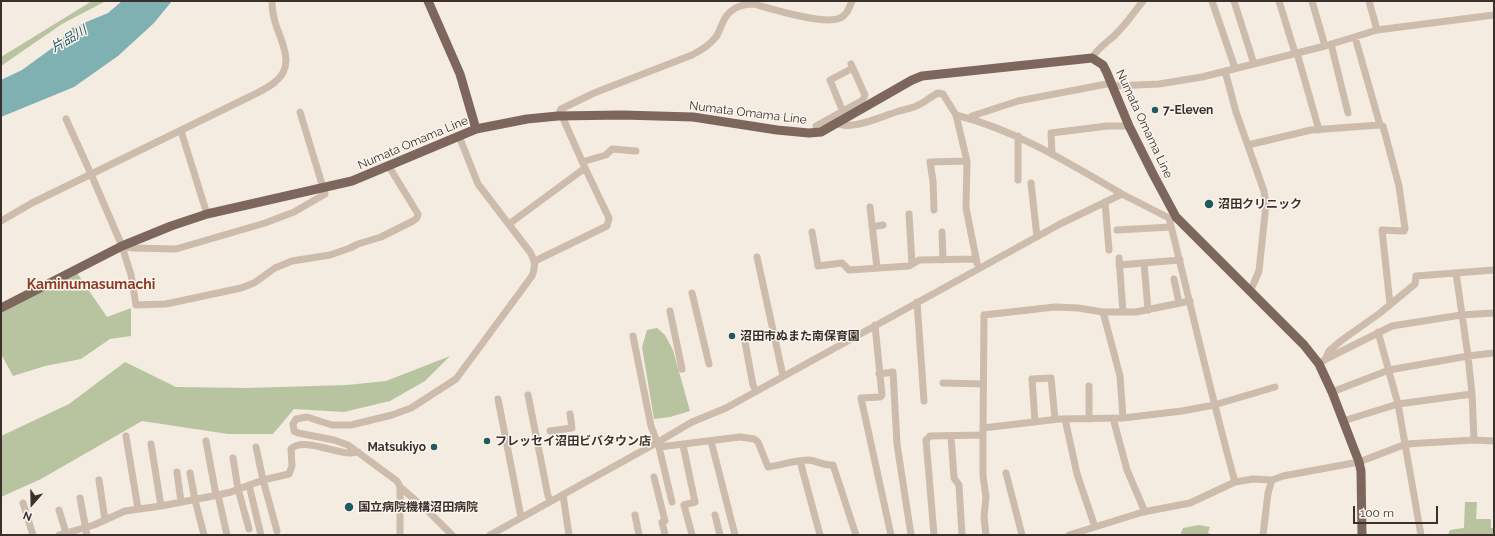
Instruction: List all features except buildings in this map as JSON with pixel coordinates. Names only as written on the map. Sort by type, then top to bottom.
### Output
[{"type":"main road","points":[[428,1],[460,74],[476,129]]},
{"type":"main road","name":"Numata Omama Line","points":[[1,308],[122,246],[171,226],[207,214],[352,182],[388,165],[476,129],[527,119],[560,116],[622,115],[693,118],[777,130],[808,133],[821,132],[912,80],[922,76],[1092,58],[1103,65],[1172,218],[1322,362],[1359,462],[1361,471],[1362,535]]},
{"type":"street","points":[[1,221],[32,203],[181,131],[267,88],[276,82],[286,66],[287,55],[275,21],[273,1]]},
{"type":"street","points":[[535,261],[607,226],[609,218],[560,116],[561,109],[594,93],[692,55],[707,47],[717,37],[723,20],[728,12],[744,4],[754,4],[817,19],[836,20],[844,16],[849,10],[852,1]]},
{"type":"street","points":[[1092,58],[1096,50],[1115,35],[1143,1]]},
{"type":"street","points":[[1212,1],[1234,68]]},
{"type":"street","points":[[1234,1],[1254,64]]},
{"type":"street","points":[[1279,1],[1319,130]]},
{"type":"street","points":[[1312,1],[1328,45],[1348,113]]},
{"type":"street","points":[[1370,1],[1377,30]]},
{"type":"street","points":[[970,119],[972,116],[1018,101],[1113,85],[1159,84],[1202,77],[1328,45],[1377,30],[1464,18],[1494,16]]},
{"type":"street","points":[[1355,37],[1399,186],[1406,229],[1404,231],[1382,230],[1390,304]]},
{"type":"street","points":[[816,132],[816,126],[843,112],[863,100],[865,95],[852,66],[830,80],[843,112]]},
{"type":"street","points":[[1225,71],[1236,112],[1264,191],[1266,204],[1259,271],[1250,292]]},
{"type":"street","points":[[836,123],[840,126],[871,121],[914,107],[928,97],[938,93],[943,94],[956,115],[967,161],[966,208],[978,269]]},
{"type":"street","points":[[122,246],[133,248],[176,249],[206,241],[240,229],[265,223],[294,212],[325,194],[300,112]]},
{"type":"street","points":[[956,115],[1018,136],[1122,194],[1172,218],[1171,227],[1214,405],[1235,482]]},
{"type":"street","points":[[66,119],[122,246],[131,275],[136,305],[166,304],[241,288],[254,282],[275,268],[292,261],[330,255],[381,237],[417,218],[418,214],[413,204],[388,165]]},
{"type":"street","points":[[1248,145],[1311,130],[1380,125]]},
{"type":"street","points":[[1052,154],[1051,133],[1107,126],[1130,126]]},
{"type":"street","points":[[181,131],[207,214]]},
{"type":"street","points":[[400,535],[400,487],[398,481],[348,445],[334,440],[298,433],[294,431],[293,424],[296,419],[307,417],[332,424],[351,426],[392,415],[411,408],[456,379],[532,276],[535,268],[535,261],[530,252],[478,184],[459,136]]},
{"type":"street","points":[[1018,136],[1018,180]]},
{"type":"street","points":[[508,224],[584,165],[606,155],[612,149],[636,151]]},
{"type":"street","points":[[934,210],[933,181],[930,162],[967,161]]},
{"type":"street","points":[[1031,182],[1037,237]]},
{"type":"street","points":[[490,535],[551,501],[659,445],[692,422],[726,408],[1037,237],[1122,194]]},
{"type":"street","points":[[1105,202],[1109,250]]},
{"type":"street","points":[[870,207],[877,268]]},
{"type":"street","points":[[909,214],[912,264]]},
{"type":"street","points":[[872,227],[883,225]]},
{"type":"street","points":[[1116,230],[1171,227]]},
{"type":"street","points":[[812,232],[818,266],[842,263],[849,270],[909,266],[919,260],[976,259]]},
{"type":"street","points":[[942,232],[943,260]]},
{"type":"street","points":[[757,257],[783,376]]},
{"type":"street","points":[[1119,258],[1123,312]]},
{"type":"street","points":[[1119,266],[1180,260]]},
{"type":"street","points":[[1144,263],[1148,310]]},
{"type":"street","points":[[1322,362],[1329,351],[1414,284],[1416,276],[1494,270]]},
{"type":"street","points":[[1456,273],[1468,356],[1472,394],[1474,440]]},
{"type":"street","points":[[1174,279],[1179,303]]},
{"type":"street","points":[[692,293],[710,364]]},
{"type":"street","points":[[986,535],[984,517],[986,497],[983,476],[984,315],[1055,307],[1078,308],[1103,312],[1136,312],[1190,301]]},
{"type":"street","points":[[917,302],[924,401]]},
{"type":"street","points":[[670,311],[682,369]]},
{"type":"street","points":[[1103,312],[1120,376],[1123,418]]},
{"type":"street","points":[[1322,362],[1392,326],[1461,315],[1494,313]]},
{"type":"street","points":[[875,325],[882,395],[880,397],[861,398],[891,535]]},
{"type":"street","points":[[1378,332],[1398,404],[1421,535]]},
{"type":"street","points":[[633,336],[651,426],[659,445],[672,502]]},
{"type":"street","points":[[745,342],[753,385],[756,391]]},
{"type":"street","points":[[1332,392],[1389,370],[1494,353]]},
{"type":"street","points":[[879,374],[893,372],[897,444],[911,535]]},
{"type":"street","points":[[1035,422],[1032,379],[1051,378],[1055,420]]},
{"type":"street","points":[[943,383],[983,384]]},
{"type":"street","points":[[1089,386],[1089,419]]},
{"type":"street","points":[[934,535],[926,440],[930,436],[951,436],[1035,422],[1065,419],[1123,418],[1182,411],[1214,405],[1275,387]]},
{"type":"street","points":[[1343,421],[1398,404],[1472,394]]},
{"type":"street","points":[[528,395],[548,496],[551,501]]},
{"type":"street","points":[[498,398],[521,517]]},
{"type":"street","points":[[550,431],[572,428],[570,414]]},
{"type":"street","points":[[1113,418],[1128,470],[1145,512]]},
{"type":"street","points":[[1065,419],[1077,474],[1095,528]]},
{"type":"street","points":[[126,436],[138,509]]},
{"type":"street","points":[[951,436],[954,478],[958,485],[962,535]]},
{"type":"street","points":[[659,445],[683,445],[740,437],[754,439],[758,442],[768,467],[808,460],[818,462],[826,466],[833,465],[856,535]]},
{"type":"street","points":[[1069,535],[1145,512],[1190,503],[1235,482],[1272,480],[1283,476],[1359,462],[1406,444],[1474,440],[1494,441]]},
{"type":"street","points":[[206,441],[227,535]]},
{"type":"street","points":[[711,441],[735,535]]},
{"type":"street","points":[[151,444],[161,506]]},
{"type":"street","points":[[59,510],[63,534],[105,520],[125,511],[195,500],[289,474],[292,466],[291,449],[297,445],[312,446],[348,453],[358,452]]},
{"type":"street","points":[[683,445],[696,502],[684,505],[692,535]]},
{"type":"street","points":[[256,447],[263,480],[277,531]]},
{"type":"street","points":[[233,458],[238,489],[249,529]]},
{"type":"street","points":[[800,461],[820,535]]},
{"type":"street","points":[[177,472],[181,502]]},
{"type":"street","points":[[190,473],[204,535]]},
{"type":"street","points":[[1006,473],[1022,535]]},
{"type":"street","points":[[654,477],[665,521],[662,522],[665,535]]},
{"type":"street","points":[[99,480],[105,520]]},
{"type":"street","points":[[1263,535],[1268,492],[1272,480]]},
{"type":"street","points":[[249,485],[261,535]]},
{"type":"street","points":[[400,487],[452,535]]},
{"type":"street","points":[[563,495],[569,535]]},
{"type":"street","points":[[80,498],[87,535]]},
{"type":"street","points":[[23,503],[33,535]]},
{"type":"street","points":[[635,515],[639,535]]},
{"type":"street","points":[[715,516],[720,535]]},
{"type":"green space","points":[[92,1],[106,1],[62,24],[1,66],[1,57]]},
{"type":"green space","points":[[77,273],[107,317],[131,308],[131,336],[110,339],[81,359],[45,366],[13,376],[1,354],[1,313]]},
{"type":"green space","points":[[657,328],[665,335],[673,350],[690,411],[670,417],[654,419],[642,347],[647,330]]},
{"type":"green space","points":[[450,356],[425,381],[390,401],[344,412],[294,409],[273,434],[228,434],[142,421],[41,479],[1,497],[1,436],[69,404],[125,362],[176,387],[247,388],[347,385],[386,381]]},
{"type":"green space","points":[[1465,502],[1477,502],[1476,519],[1491,519],[1491,528],[1494,528],[1494,535],[1448,535],[1450,530],[1464,528]]},
{"type":"green space","points":[[1199,525],[1210,527],[1208,533],[1213,535],[1180,535],[1183,528]]},
{"type":"water","name":"片品川","points":[[122,1],[172,1],[154,23],[118,56],[74,87],[1,117],[1,80],[22,70],[55,46],[72,28],[108,13]]},
{"type":"place","name":"7-Eleven","points":[[1155,110]]},
{"type":"place","name":"沼田クリニック","points":[[1209,204]]},
{"type":"place","name":"沼田市ぬまた南保育園","points":[[732,336]]},
{"type":"place","name":"フレッセイ沼田ビバタウン店","points":[[487,441]]},
{"type":"place","name":"Matsukiyo","points":[[434,447]]},
{"type":"place","name":"国立病院機構沼田病院","points":[[349,507]]},
{"type":"district","name":"Kaminumasumachi","points":[[91,285]]}]
